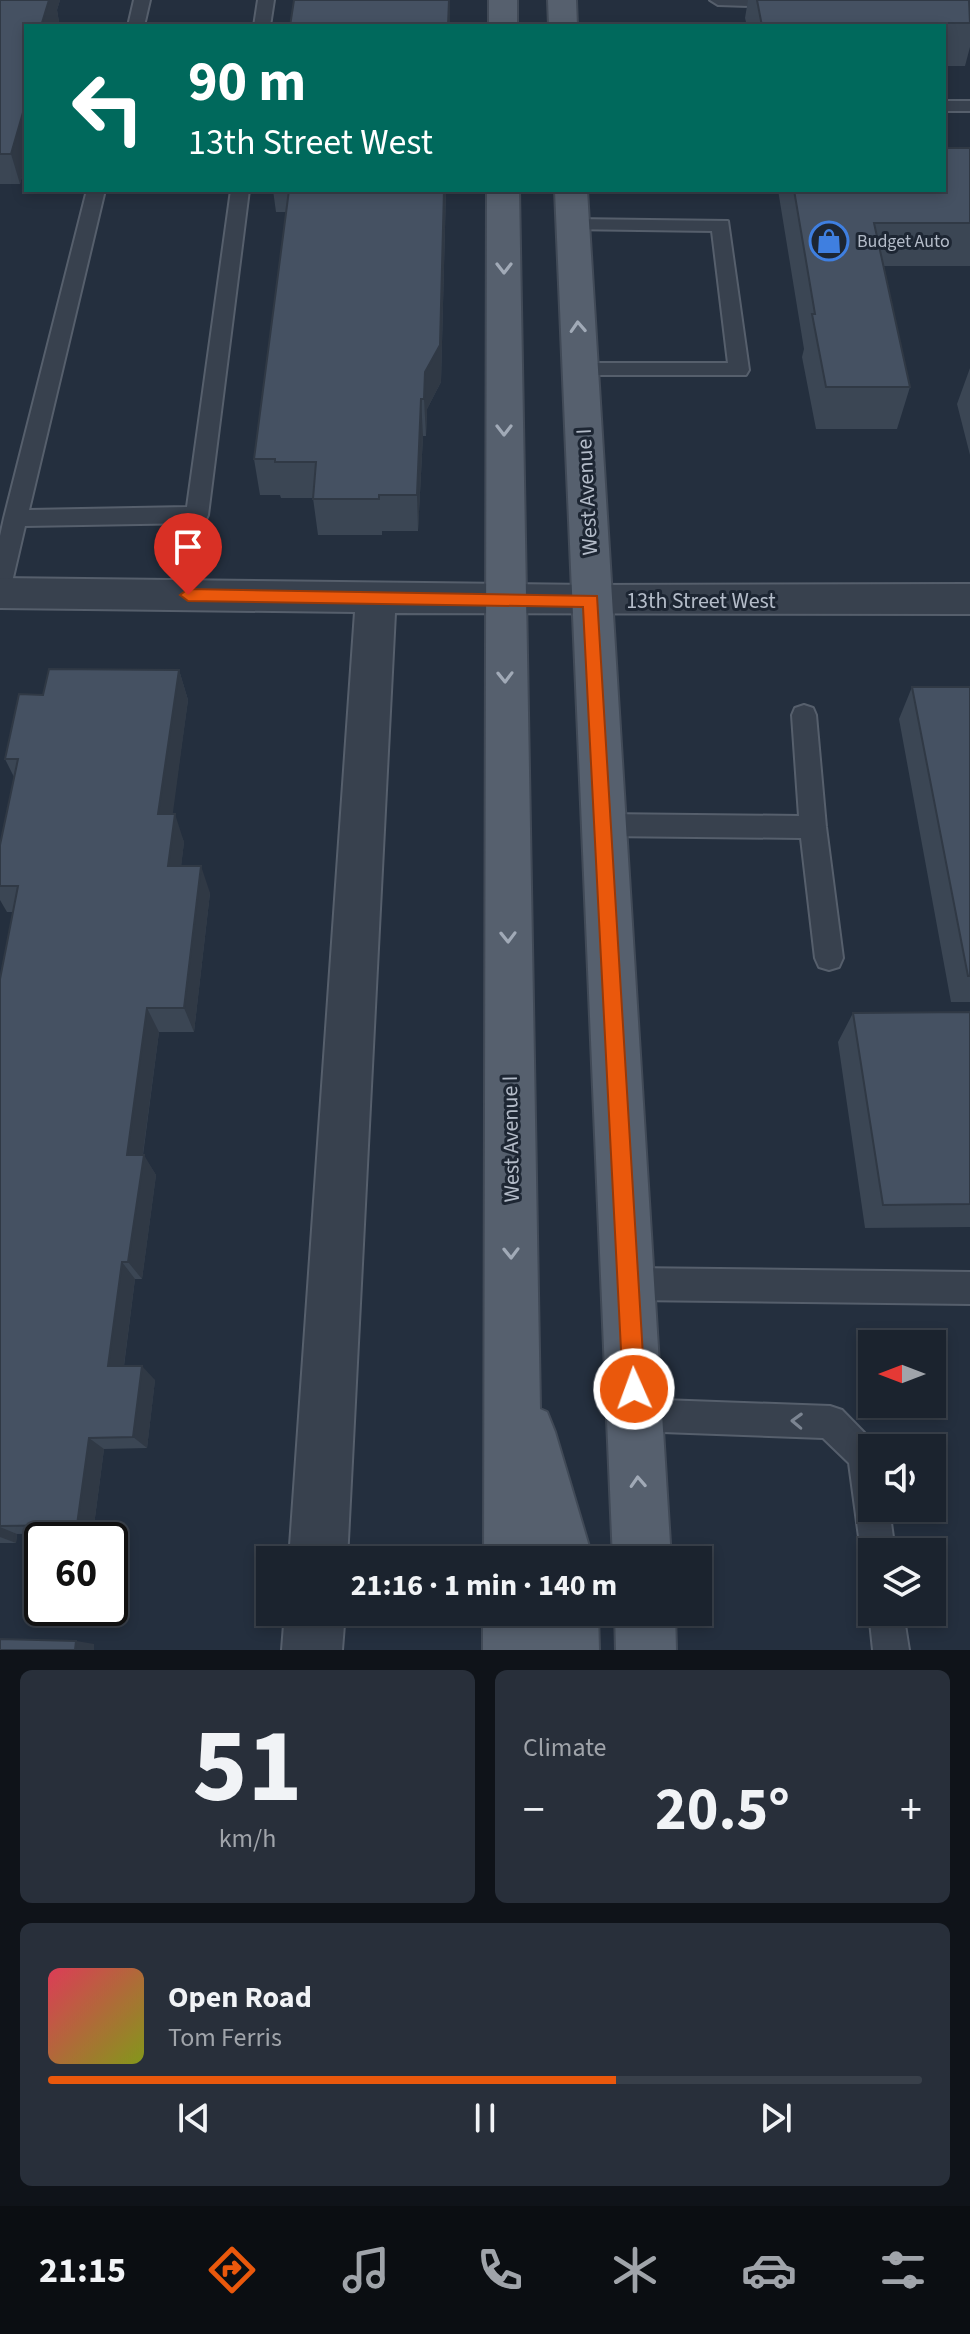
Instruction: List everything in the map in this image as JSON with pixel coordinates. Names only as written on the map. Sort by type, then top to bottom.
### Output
[{"type":"main road","points":[[503,0],[503,24]]},
{"type":"main road","points":[[540,0],[541,24]]},
{"type":"main road","points":[[562,0],[563,24]]},
{"type":"main road","name":"West Avenue I","points":[[503,192],[513,1546]]},
{"type":"main road","name":"West Avenue I","points":[[572,207],[641,1546]]},
{"type":"main road","points":[[512,1380],[560,1546]]},
{"type":"main road","points":[[513,1626],[513,1650]]},
{"type":"main road","points":[[568,1626],[569,1650]]},
{"type":"main road","points":[[645,1626],[646,1650]]},
{"type":"street","name":"13th Street West","points":[[0,593],[591,600],[970,599]]},
{"type":"street","points":[[319,1546],[376,597]]},
{"type":"street","points":[[312,1650],[314,1626]]},
{"type":"lane","points":[[136,24],[142,0]]},
{"type":"lane","points":[[262,24],[266,0]]},
{"type":"lane","points":[[718,0],[726,3],[800,2]]},
{"type":"lane","points":[[946,106],[970,106]]},
{"type":"lane","points":[[0,582],[96,192]]},
{"type":"lane","points":[[15,518],[197,515],[240,192]]},
{"type":"lane","points":[[572,207],[721,225],[739,370],[580,370]]},
{"type":"lane","points":[[804,715],[813,827],[829,958]]},
{"type":"lane","points":[[603,825],[813,827]]},
{"type":"lane","points":[[630,1284],[970,1288]]},
{"type":"lane","points":[[635,1415],[830,1422],[858,1448]]},
{"type":"lane","points":[[888,1626],[891,1650]]},
{"type":"building","points":[[0,0],[49,0],[42,24],[24,24],[24,109],[11,154],[0,154]]},
{"type":"building","points":[[294,0],[449,0],[448,24],[290,24]]},
{"type":"building","points":[[757,0],[969,0],[970,23],[762,24]]},
{"type":"building","points":[[946,148],[970,148],[970,223],[874,223],[910,387],[826,387],[812,314],[815,314],[794,192],[946,192]]},
{"type":"building","points":[[289,192],[444,192],[440,345],[425,372],[417,495],[379,495],[379,499],[313,499],[316,462],[254,459]]},
{"type":"building","points":[[49,669],[179,670],[158,814],[175,814],[168,866],[201,866],[184,1008],[147,1008],[127,1155],[144,1155],[128,1262],[122,1262],[108,1366],[142,1366],[133,1437],[89,1438],[77,1522],[24,1522],[24,1526],[0,1526],[0,979],[18,886],[0,886],[0,845],[18,759],[5,759],[19,694],[43,695]]},
{"type":"building","points":[[912,687],[970,687],[970,976],[968,976]]},
{"type":"building","points":[[970,1012],[970,1204],[883,1205],[853,1013]]},
{"type":"building","points":[[0,1639],[76,1641],[75,1650],[0,1650]]},
{"type":"place","name":"Budget Auto","points":[[829,241]]},
{"type":"route","points":[[188,595],[591,600],[634,1389]]}]
